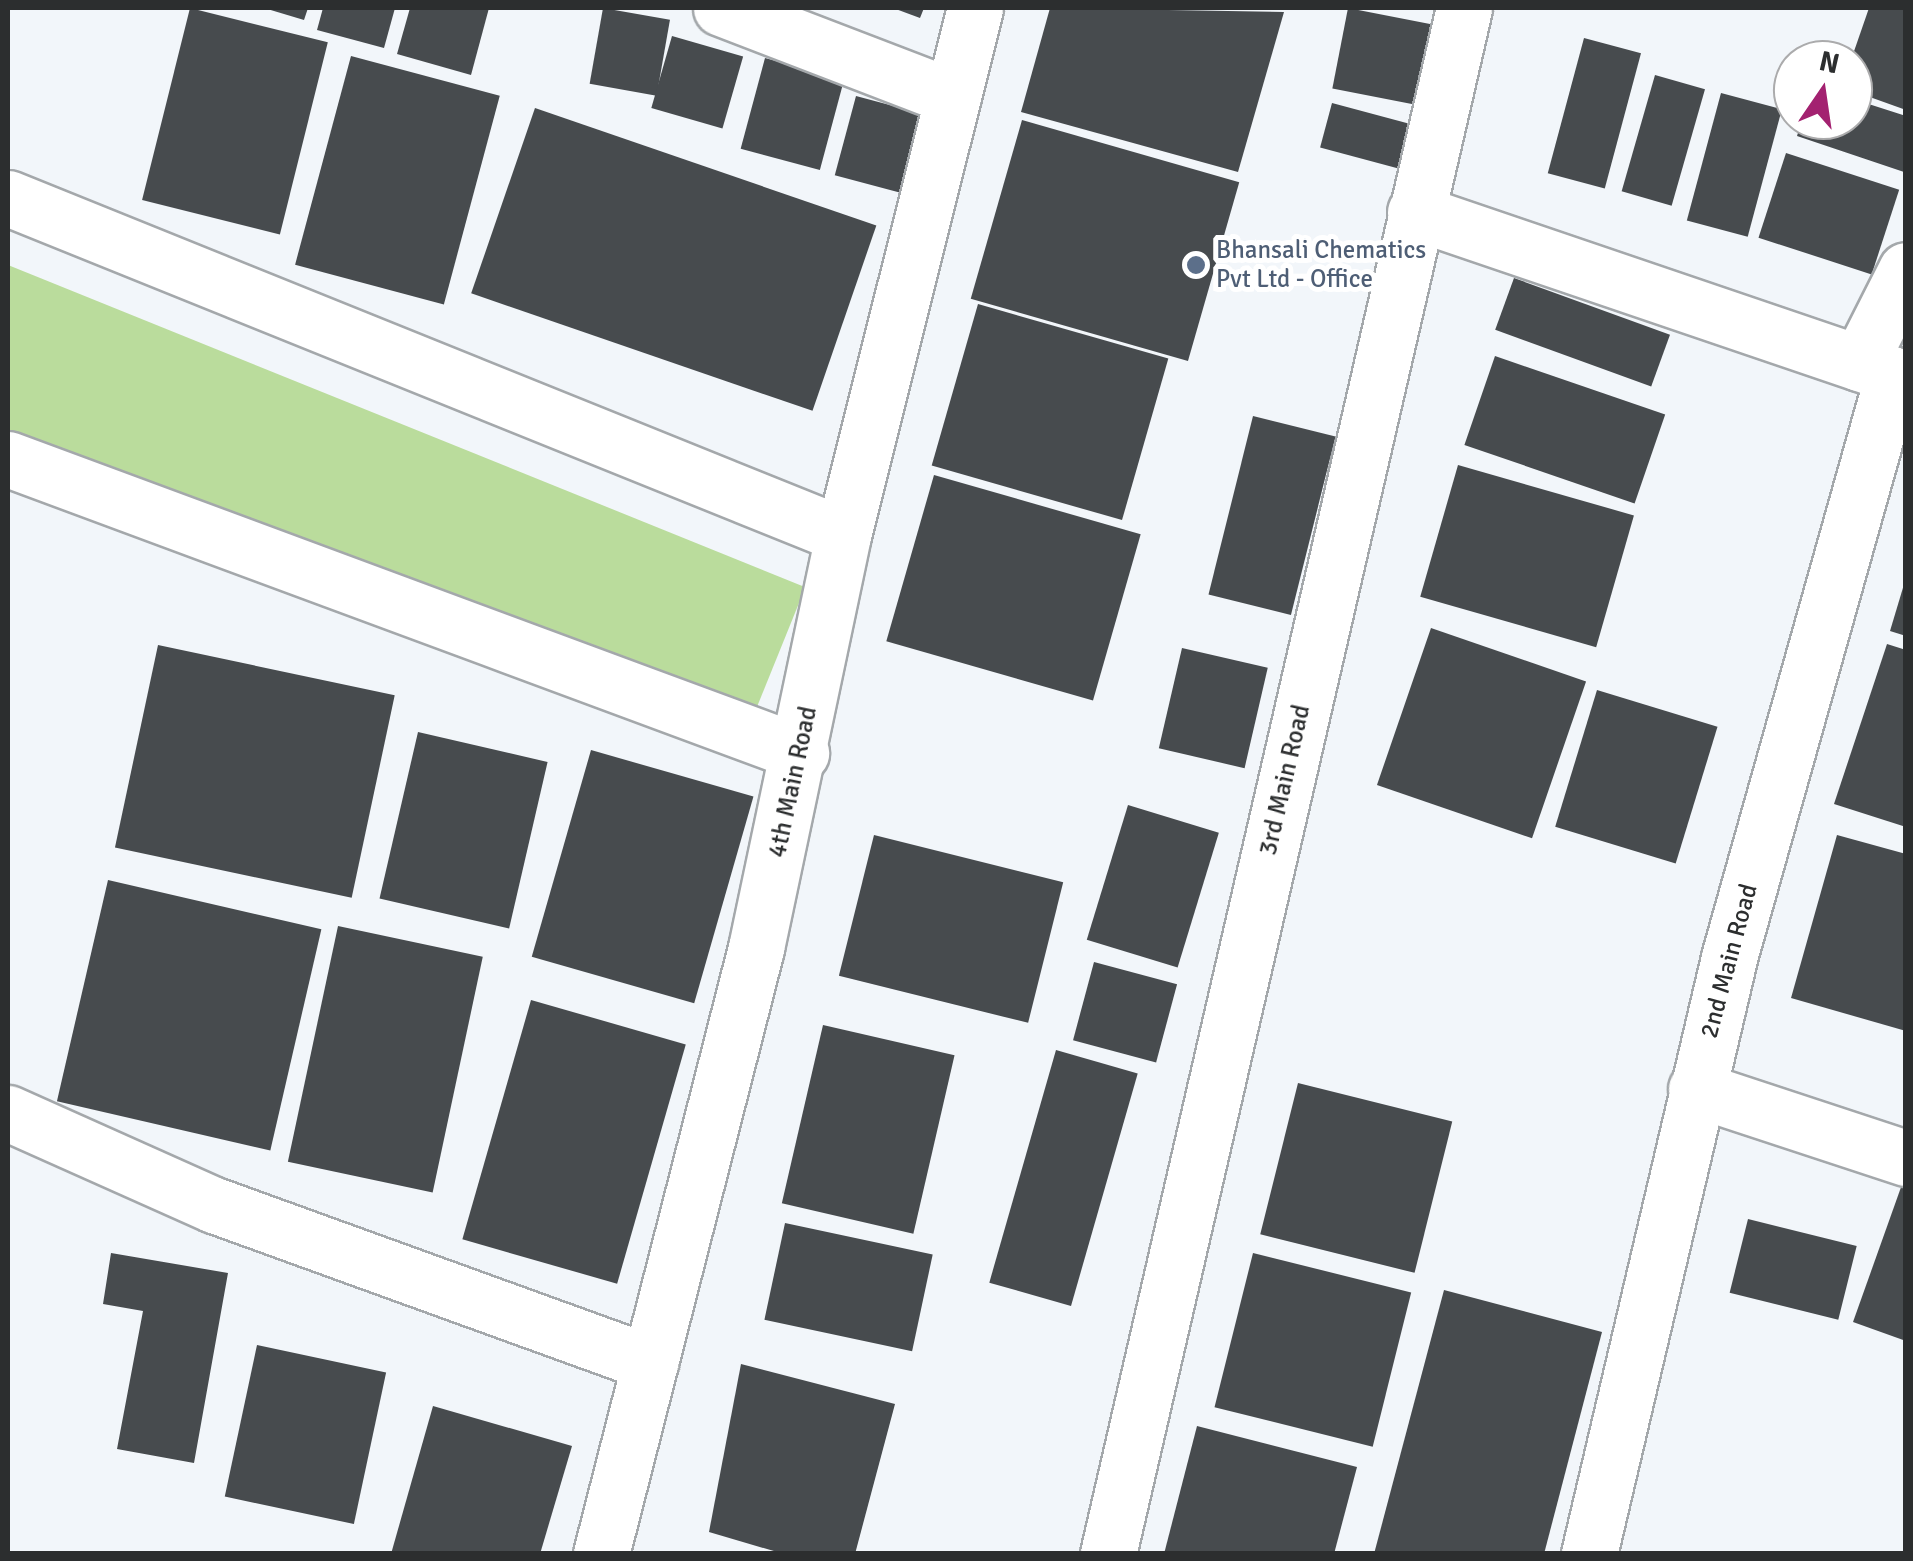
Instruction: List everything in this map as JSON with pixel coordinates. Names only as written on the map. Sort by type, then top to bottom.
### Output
[{"type":"street","points":[[721,8],[953,96]]},
{"type":"street","name":"4th Main Road","points":[[601,1554],[801,753],[843,535],[975,8]]},
{"type":"street","name":"3rd Main Road","points":[[1108,1554],[1464,8]]},
{"type":"street","points":[[8,198],[843,535]]},
{"type":"street","points":[[1415,212],[1886,372]]},
{"type":"street","name":"2nd Main Road","points":[[1589,1554],[1696,1090],[1886,372],[1906,270]]},
{"type":"street","points":[[8,459],[801,753]]},
{"type":"street","points":[[1696,1090],[1906,1158]]},
{"type":"street","points":[[8,1113],[214,1206],[650,1363]]},
{"type":"green space","points":[[8,265],[805,587],[747,732],[8,433]]},
{"type":"building","points":[[190,8],[328,42],[280,234],[142,200]]},
{"type":"building","points":[[264,8],[308,8],[304,20]]},
{"type":"building","points":[[323,8],[395,8],[384,48],[317,30]]},
{"type":"building","points":[[410,8],[489,8],[471,75],[397,54]]},
{"type":"building","points":[[603,8],[670,20],[657,96],[590,84]]},
{"type":"building","points":[[893,8],[924,8],[920,18]]},
{"type":"building","points":[[1050,8],[1284,12],[1238,172],[1021,112]]},
{"type":"building","points":[[1348,8],[1440,26],[1425,106],[1332,88]]},
{"type":"building","points":[[1869,8],[1906,10],[1906,110],[1873,98],[1873,40],[1858,40]]},
{"type":"building","points":[[672,36],[743,56],[722,128],[651,108]]},
{"type":"building","points":[[1584,38],[1641,53],[1605,188],[1548,173]]},
{"type":"building","points":[[351,56],[500,96],[444,304],[295,265]]},
{"type":"building","points":[[765,58],[844,79],[820,170],[741,149]]},
{"type":"building","points":[[1655,75],[1705,89],[1672,206],[1622,191]]},
{"type":"building","points":[[1721,93],[1773,107],[1774,140],[1748,237],[1687,221]]},
{"type":"building","points":[[856,96],[923,114],[901,193],[835,175]]},
{"type":"building","points":[[1332,103],[1412,124],[1400,169],[1320,147]]},
{"type":"building","points":[[1873,105],[1906,116],[1904,172],[1809,140],[1873,140]]},
{"type":"building","points":[[535,108],[876,226],[813,411],[471,293]]},
{"type":"building","points":[[1022,120],[1239,182],[1188,361],[971,299]]},
{"type":"building","points":[[1786,153],[1899,190],[1872,274],[1758,238]]},
{"type":"building","points":[[1514,278],[1670,335],[1651,386],[1495,330]]},
{"type":"building","points":[[978,304],[1168,359],[1122,520],[932,465]]},
{"type":"building","points":[[1495,356],[1665,415],[1635,503],[1464,445]]},
{"type":"building","points":[[1253,416],[1335,437],[1291,615],[1208,595]]},
{"type":"building","points":[[1458,465],[1634,515],[1596,647],[1420,597]]},
{"type":"building","points":[[934,475],[1141,534],[1093,701],[886,641]]},
{"type":"building","points":[[1906,581],[1906,636],[1890,631]]},
{"type":"building","points":[[1431,628],[1586,681],[1532,838],[1377,785]]},
{"type":"building","points":[[1887,644],[1906,650],[1906,827],[1834,804]]},
{"type":"building","points":[[158,645],[395,695],[352,898],[115,847]]},
{"type":"building","points":[[1182,648],[1268,668],[1245,768],[1159,748]]},
{"type":"building","points":[[1597,690],[1717,727],[1676,864],[1555,827]]},
{"type":"building","points":[[418,732],[548,762],[509,929],[380,899]]},
{"type":"building","points":[[591,750],[753,797],[694,1003],[532,957]]},
{"type":"building","points":[[1128,805],[1219,833],[1178,968],[1087,940]]},
{"type":"building","points":[[874,835],[1063,882],[1028,1023],[839,976]]},
{"type":"building","points":[[1837,835],[1906,854],[1906,1031],[1791,998]]},
{"type":"building","points":[[108,880],[321,929],[270,1150],[57,1101]]},
{"type":"building","points":[[338,926],[483,957],[433,1193],[288,1162]]},
{"type":"building","points":[[1094,962],[1177,984],[1156,1062],[1073,1040]]},
{"type":"building","points":[[531,1000],[686,1044],[617,1284],[462,1239]]},
{"type":"building","points":[[823,1025],[955,1055],[913,1234],[782,1203]]},
{"type":"building","points":[[1056,1050],[1138,1073],[1071,1306],[989,1283]]},
{"type":"building","points":[[1298,1083],[1452,1121],[1415,1273],[1260,1234]]},
{"type":"building","points":[[1906,1176],[1906,1341],[1853,1322]]},
{"type":"building","points":[[1748,1219],[1857,1246],[1838,1320],[1730,1293]]},
{"type":"building","points":[[785,1223],[933,1254],[912,1351],[764,1320]]},
{"type":"building","points":[[111,1253],[228,1273],[194,1463],[117,1449],[143,1311],[103,1304]]},
{"type":"building","points":[[1253,1253],[1411,1292],[1373,1447],[1215,1407]]},
{"type":"building","points":[[1444,1290],[1602,1332],[1544,1554],[1374,1554]]},
{"type":"building","points":[[257,1345],[386,1372],[354,1524],[225,1497]]},
{"type":"building","points":[[741,1364],[895,1404],[855,1554],[784,1554],[709,1532]]},
{"type":"building","points":[[433,1406],[572,1446],[540,1554],[391,1554]]},
{"type":"building","points":[[1197,1426],[1357,1467],[1334,1554],[1164,1554]]},
{"type":"place","name":"Bhansali Chematics Pvt Ltd - Office","points":[[1196,265]]}]
